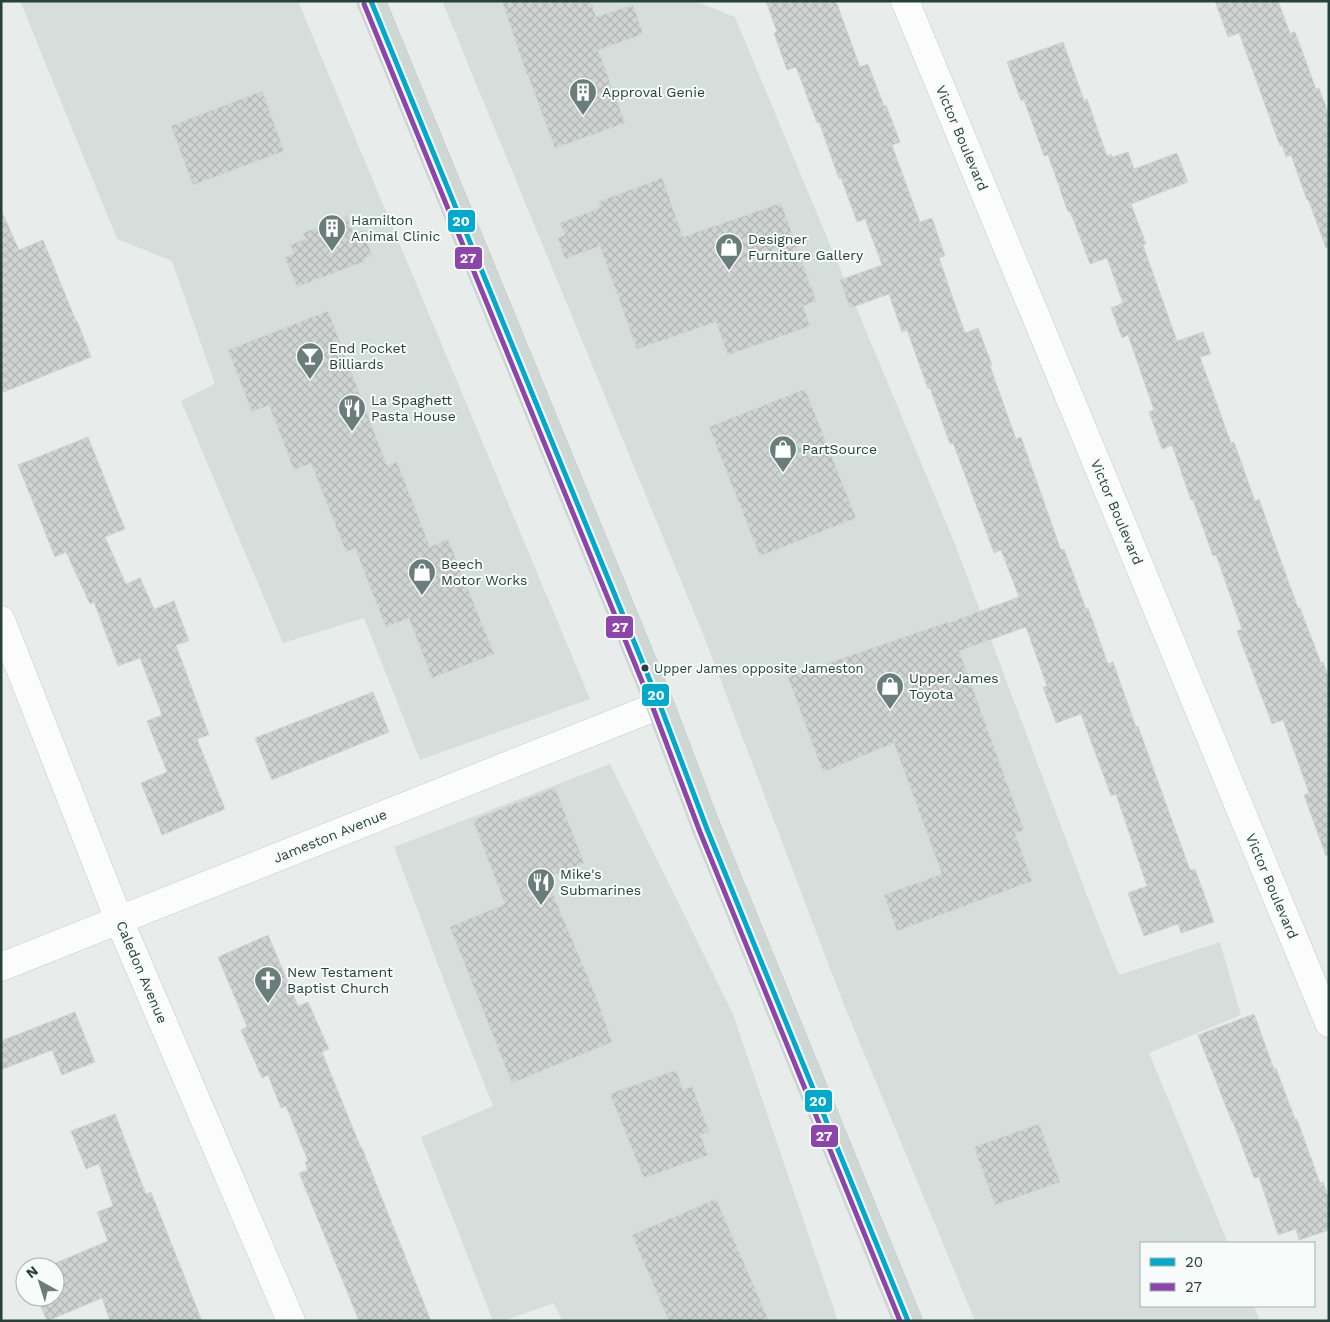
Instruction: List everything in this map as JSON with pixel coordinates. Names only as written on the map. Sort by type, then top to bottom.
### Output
[{"type":"main road","points":[[371,1],[660,705],[711,838],[908,1321]]},
{"type":"street","name":"Victor Boulevard","points":[[905,1],[1329,1022]]},
{"type":"street","name":"Caledon Avenue","points":[[1,620],[119,920],[291,1321]]},
{"type":"street","name":"Jameston Avenue","points":[[1,967],[660,705]]},
{"type":"shaded area","points":[[20,1],[298,1],[590,699],[420,760],[364,618],[283,643],[181,401],[215,384],[172,261],[117,239]]},
{"type":"shaded area","points":[[442,1],[695,1],[735,17],[955,544],[1091,906],[1119,975],[1220,942],[1241,1015],[1149,1053],[1228,1242],[1140,1242],[1140,1307],[1254,1307],[1260,1321],[975,1321],[842,1000],[705,639]]},
{"type":"shaded area","points":[[610,764],[733,1014],[838,1321],[562,1321],[554,1303],[503,1321],[493,1321],[421,1137],[493,1106],[394,847]]},
{"type":"building","points":[[502,1],[591,1],[596,17],[633,5],[643,34],[598,50],[625,123],[555,148],[527,75]]},
{"type":"building","points":[[766,1],[836,1],[860,67],[868,64],[900,142],[892,145],[920,222],[932,218],[945,256],[939,258],[965,333],[978,328],[1016,439],[1021,437],[1061,550],[1064,549],[1108,664],[1113,662],[1190,870],[1195,869],[1214,922],[1181,933],[1178,924],[1144,936],[1128,893],[1147,886],[1116,794],[1111,796],[1081,714],[1056,723],[1043,687],[1047,686],[1026,627],[959,651],[1024,830],[1015,833],[1032,881],[897,931],[884,895],[942,874],[894,743],[823,772],[788,677],[1019,597],[1001,550],[994,553],[953,443],[950,444],[907,330],[902,332],[889,294],[850,308],[840,280],[882,265],[865,219],[857,222],[796,67],[787,70],[774,33],[777,32]]},
{"type":"building","points":[[1215,1],[1278,1],[1290,33],[1295,32],[1316,89],[1319,88],[1329,115],[1329,247],[1326,248],[1291,155],[1286,157],[1282,145],[1280,146],[1239,33],[1228,37]]},
{"type":"building","points":[[1063,42],[1084,100],[1087,99],[1107,156],[1111,154],[1112,157],[1128,152],[1134,169],[1177,153],[1188,182],[1131,204],[1146,244],[1143,245],[1177,341],[1203,332],[1211,354],[1200,357],[1231,443],[1234,442],[1255,501],[1259,499],[1298,608],[1300,608],[1321,663],[1323,662],[1329,678],[1329,855],[1326,856],[1304,795],[1309,793],[1283,720],[1272,724],[1237,631],[1242,629],[1216,555],[1213,556],[1172,445],[1162,449],[1149,412],[1154,410],[1128,335],[1122,338],[1111,308],[1123,303],[1107,258],[1090,264],[1070,211],[1068,212],[1048,155],[1044,156],[1024,100],[1021,101],[1007,62]]},
{"type":"building","points":[[262,91],[284,151],[193,185],[171,126]]},
{"type":"building","name":"Designer Furniture Gallery","points":[[662,178],[683,237],[781,203],[816,301],[803,306],[810,326],[728,355],[716,322],[637,349],[600,246],[565,259],[558,238],[565,235],[560,223],[600,208],[598,202]]},
{"type":"building","points":[[1,210],[19,250],[43,240],[91,357],[1,393]]},
{"type":"building","name":"Hamilton Animal Clinic","points":[[347,216],[354,234],[363,230],[372,255],[364,258],[365,261],[297,287],[285,257],[294,254],[290,245],[306,239],[303,233]]},
{"type":"building","points":[[328,311],[387,466],[397,462],[430,547],[448,539],[494,654],[432,678],[409,618],[386,627],[355,548],[346,552],[311,463],[294,470],[269,405],[252,412],[228,350]]},
{"type":"building","name":"PartSource","points":[[805,389],[856,518],[760,556],[709,427]]},
{"type":"building","points":[[88,437],[125,529],[105,537],[126,584],[140,578],[154,609],[174,601],[189,641],[176,645],[209,735],[197,739],[225,809],[162,835],[141,783],[167,772],[147,721],[162,715],[140,658],[118,666],[94,602],[90,604],[66,552],[55,557],[18,465]]},
{"type":"building","points":[[373,692],[389,732],[272,780],[255,738]]},
{"type":"building","points":[[555,788],[584,863],[546,878],[597,999],[612,1042],[512,1083],[450,927],[505,904],[473,820]]},
{"type":"building","points":[[268,935],[298,1006],[308,1002],[329,1049],[322,1052],[431,1321],[359,1321],[299,1173],[308,1170],[305,1162],[308,1161],[286,1106],[281,1108],[268,1075],[262,1078],[241,1030],[247,1027],[218,957]]},
{"type":"building","points":[[75,1012],[95,1062],[62,1075],[52,1050],[1,1070],[1,1041]]},
{"type":"building","points":[[1254,1014],[1274,1069],[1276,1068],[1320,1183],[1323,1182],[1329,1200],[1329,1230],[1299,1240],[1296,1229],[1278,1235],[1259,1177],[1254,1178],[1198,1035]]},
{"type":"building","points":[[676,1070],[683,1090],[692,1086],[709,1132],[700,1135],[708,1155],[644,1178],[610,1094]]},
{"type":"building","points":[[115,1114],[146,1194],[151,1192],[202,1321],[110,1321],[102,1298],[47,1321],[41,1307],[65,1307],[65,1259],[108,1241],[97,1212],[113,1206],[99,1164],[86,1169],[71,1131]]},
{"type":"building","points":[[1039,1124],[1060,1182],[995,1205],[974,1147]]},
{"type":"building","points":[[716,1199],[769,1321],[669,1321],[632,1235]]},
{"type":"transit line","name":"20","points":[[371,1],[660,705],[707,829],[908,1321]]},
{"type":"transit line","name":"27","points":[[364,4],[653,708],[700,832],[900,1321]]},
{"type":"place","name":"Approval Genie","points":[[583,116]]},
{"type":"place","name":"Hamilton Animal Clinic","points":[[332,252]]},
{"type":"place","name":"Designer Furniture Gallery","points":[[729,271]]},
{"type":"place","name":"End Pocket Billiards","points":[[310,380]]},
{"type":"place","name":"La Spaghett Pasta House","points":[[352,432]]},
{"type":"place","name":"PartSource","points":[[783,473]]},
{"type":"place","name":"Beech Motor Works","points":[[422,596]]},
{"type":"place","name":"Upper James opposite Jameston","points":[[645,668]]},
{"type":"place","name":"Upper James Toyota","points":[[890,710]]},
{"type":"place","name":"Mike's Submarines","points":[[541,906]]},
{"type":"place","name":"New Testament Baptist Church","points":[[268,1004]]}]
